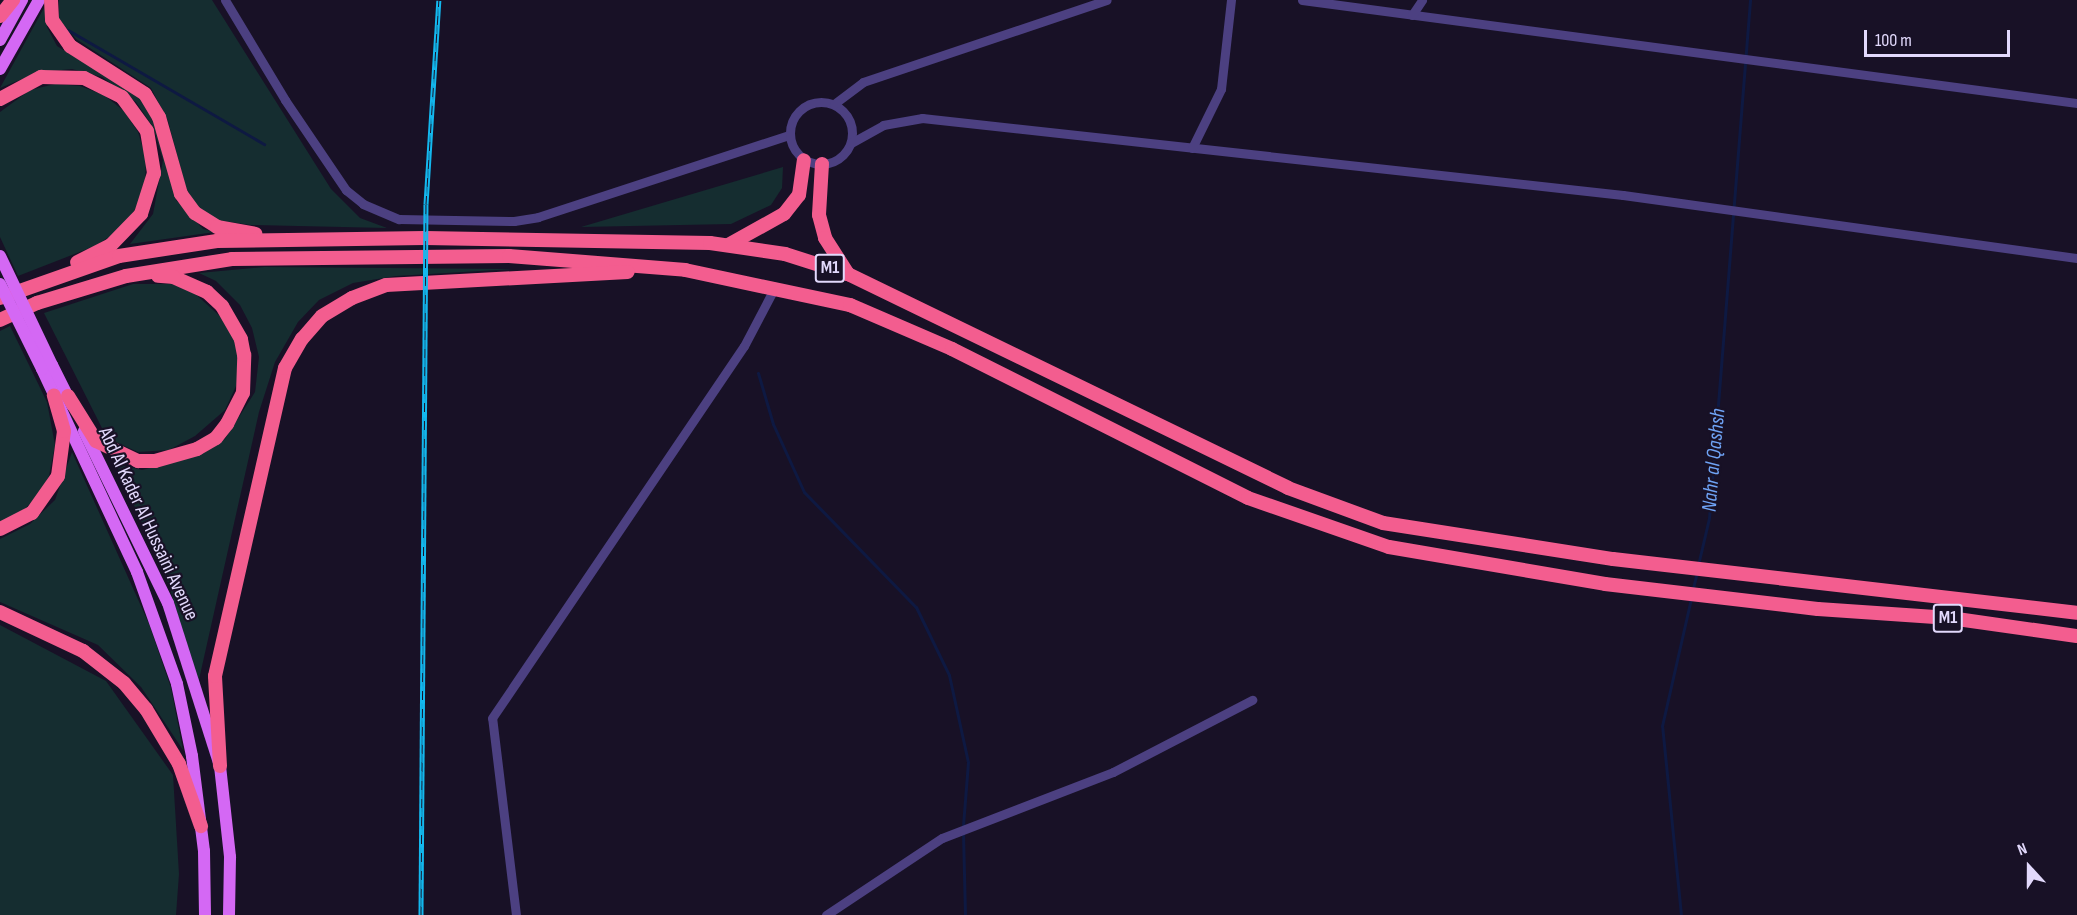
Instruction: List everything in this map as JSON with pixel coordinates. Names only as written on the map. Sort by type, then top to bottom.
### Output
[{"type":"highway","points":[[0,16],[14,0]]},
{"type":"highway","points":[[51,0],[57,32],[70,46],[145,94],[159,117],[181,194],[195,213],[217,227],[281,238]]},
{"type":"highway","points":[[0,99],[41,77],[70,75],[97,82],[122,97],[140,119],[154,159],[147,201],[128,231],[111,245],[27,287]]},
{"type":"highway","points":[[727,245],[784,214],[799,195],[804,160]]},
{"type":"highway","points":[[822,164],[819,215],[825,238],[848,274]]},
{"type":"highway","name":"M1","points":[[0,298],[120,256],[217,241],[281,238],[727,245],[785,254],[848,274],[1288,488],[1383,523],[1613,559],[2077,613]]},
{"type":"highway","name":"M1","points":[[0,320],[37,303],[126,276],[232,259],[286,256],[509,256],[685,270],[850,304],[952,349],[1248,498],[1389,547],[1605,584],[1818,609],[1950,618],[2077,636]]},
{"type":"highway","points":[[220,766],[215,676],[285,368],[316,324],[352,298],[386,285],[600,276],[652,269]]},
{"type":"highway","points":[[61,396],[96,441],[138,461],[166,459],[197,449],[216,438],[236,409],[243,393],[244,355],[241,339],[222,306],[193,284],[174,277],[126,276]]},
{"type":"highway","points":[[0,530],[32,513],[58,476],[64,432],[61,396]]},
{"type":"highway","points":[[0,612],[83,651],[124,683],[169,744],[201,826]]},
{"type":"main road","points":[[0,40],[22,0]]},
{"type":"main road","points":[[0,69],[39,0]]},
{"type":"main road","points":[[0,256],[47,367]]},
{"type":"main road","points":[[0,284],[47,367]]},
{"type":"main road","name":"Abd Al Kader Al Hussaini Avenue","points":[[47,367],[168,603],[220,766],[230,857],[229,915]]},
{"type":"main road","name":"Abd Al Kader Al Hussaini Avenue","points":[[61,396],[155,619],[179,695],[201,826],[205,915]]},
{"type":"street","points":[[225,0],[285,100],[346,190],[363,204],[399,219],[514,221],[538,218],[789,135]]},
{"type":"street","points":[[834,104],[864,82],[1107,0]]},
{"type":"street","points":[[1192,148],[1221,89],[1231,0]]},
{"type":"street","points":[[1302,0],[2077,103]]},
{"type":"street","points":[[1412,15],[1422,0]]},
{"type":"street","points":[[851,143],[852,125],[834,104],[818,101],[800,109],[789,135],[792,145],[804,160],[822,164],[840,158],[851,143],[883,125],[922,118],[1711,208],[1775,219],[2077,258]]},
{"type":"street","points":[[516,915],[492,718],[744,346],[775,287]]},
{"type":"street","points":[[826,915],[942,838],[1113,772],[1252,700]]},
{"type":"green space","points":[[59,0],[212,0],[331,189],[360,218],[387,228],[251,225],[216,220],[197,208],[186,188],[168,121],[151,88],[76,39],[59,19]]},
{"type":"green space","points":[[45,6],[47,27],[57,46],[143,99],[155,120],[176,200],[203,229],[215,232],[130,244],[153,214],[163,160],[153,127],[136,102],[102,77],[72,69],[40,72],[0,88]]},
{"type":"green space","points":[[55,84],[80,86],[104,95],[124,111],[138,132],[146,158],[145,185],[135,210],[118,231],[95,246],[18,276],[0,237],[0,112],[30,90]]},
{"type":"green space","points":[[783,167],[782,188],[771,205],[731,224],[581,227]]},
{"type":"green space","points":[[264,267],[514,269],[396,276],[353,283],[319,300],[298,322],[275,362],[259,412],[198,684],[169,585],[116,464],[142,470],[184,459],[225,439],[255,392],[259,357],[252,328],[240,305],[216,281],[199,273]]},
{"type":"green space","points":[[133,284],[172,284],[191,290],[223,319],[239,348],[241,375],[225,410],[195,436],[169,450],[138,452],[107,438],[44,313]]},
{"type":"green space","points":[[10,326],[47,402],[55,445],[49,476],[39,494],[25,509],[0,523],[0,331]]},
{"type":"green space","points":[[72,452],[149,624],[171,688],[183,750],[141,687],[98,645],[0,602],[0,539],[30,524],[55,500]]},
{"type":"green space","points":[[0,625],[106,681],[173,775],[179,874],[176,915],[0,915]]},
{"type":"waterway","name":"Nahr al Qashsh","points":[[1698,565],[1709,518],[1750,0]]},
{"type":"waterway","points":[[68,30],[264,144]]},
{"type":"waterway","points":[[758,373],[773,424],[804,492],[916,607],[949,675],[968,762],[963,826]]},
{"type":"waterway","name":"Nahr al Qashsh","points":[[1692,592],[1697,572]]},
{"type":"waterway","name":"Nahr al Qashsh","points":[[1681,915],[1662,726],[1691,598]]},
{"type":"waterway","points":[[963,833],[965,915]]},
{"type":"railway","points":[[421,915],[426,204],[439,0]]}]
